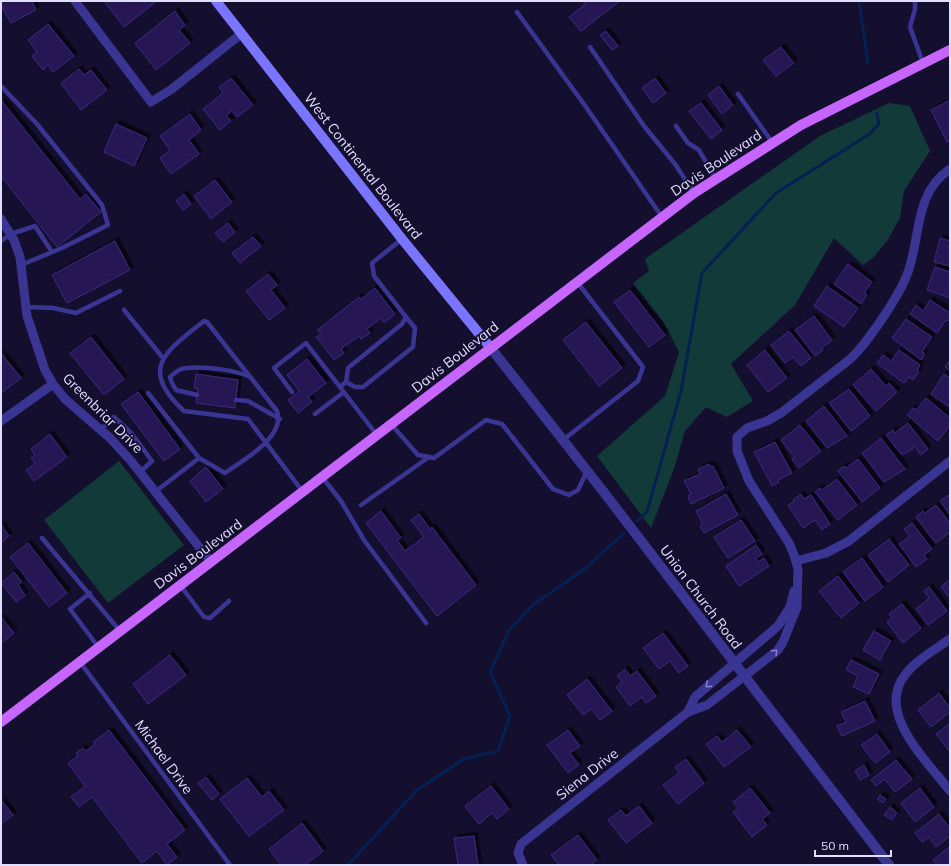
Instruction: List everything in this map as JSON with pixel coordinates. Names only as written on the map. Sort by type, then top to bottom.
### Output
[{"type":"main road","name":"West Continental Boulevard","points":[[216,1],[402,239],[490,347]]},
{"type":"main road","name":"Davis Boulevard","points":[[1,722],[303,492],[576,281],[694,193],[772,142],[829,110],[950,50]]},
{"type":"street","points":[[75,1],[151,102],[172,89],[241,34]]},
{"type":"street","points":[[798,574],[796,561],[789,543],[749,481],[738,451],[737,437],[747,428],[767,422],[781,413],[849,360],[858,351],[904,282],[913,254],[925,198],[933,184],[950,169]]},
{"type":"street","name":"Greenbriar Drive","points":[[1,219],[14,240],[21,265],[26,307],[33,339],[44,370],[65,399],[131,460],[211,562]]},
{"type":"street","name":"Union Church Road","points":[[490,347],[889,865]]},
{"type":"street","points":[[1,421],[53,384]]},
{"type":"street","points":[[796,561],[830,551],[848,541],[950,461]]},
{"type":"street","name":"Siena Drive","points":[[688,712],[695,697],[773,631],[783,620],[792,600],[798,574]]},
{"type":"street","name":"Siena Drive","points":[[523,865],[518,852],[521,844],[688,712],[707,705],[770,657],[783,642],[797,607],[798,574]]},
{"type":"street","points":[[950,638],[903,676],[895,701],[898,717],[904,731],[950,791]]},
{"type":"lane","points":[[915,1],[915,9],[910,27],[924,63]]},
{"type":"lane","points":[[517,12],[586,107],[662,217]]},
{"type":"lane","points":[[590,47],[644,126],[675,164],[694,193]]},
{"type":"lane","points":[[1,86],[37,124],[102,205],[108,225],[21,265]]},
{"type":"lane","points":[[738,94],[772,142]]},
{"type":"lane","points":[[676,126],[688,143],[699,150],[716,178]]},
{"type":"lane","points":[[1,241],[10,234],[35,226],[52,252]]},
{"type":"lane","points":[[346,382],[355,387],[363,386],[413,347],[415,328],[374,276],[372,263],[402,239]]},
{"type":"lane","points":[[563,440],[638,381],[643,366],[576,281]]},
{"type":"lane","points":[[26,307],[53,308],[76,313],[120,291]]},
{"type":"lane","points":[[124,310],[163,358]]},
{"type":"lane","points":[[340,387],[346,382],[348,368],[402,324],[406,317]]},
{"type":"lane","points":[[148,393],[199,458],[225,473],[266,443],[276,429],[280,419],[277,411],[207,322],[204,321],[170,348],[163,358],[160,365],[165,389],[184,411],[248,420],[266,443],[303,492]]},
{"type":"lane","points":[[292,392],[274,368],[306,343],[376,435]]},
{"type":"lane","points":[[197,395],[176,390],[170,376],[177,371],[186,368],[241,373],[251,378]]},
{"type":"lane","points":[[315,414],[344,392]]},
{"type":"lane","points":[[236,400],[248,401],[280,419]]},
{"type":"lane","points":[[101,431],[109,420],[114,417],[132,434],[152,461],[140,472]]},
{"type":"lane","points":[[391,424],[418,456],[434,458],[486,420],[502,424],[552,489],[569,495],[578,490],[587,471]]},
{"type":"lane","points":[[361,505],[429,457]]},
{"type":"lane","points":[[155,492],[199,458]]},
{"type":"lane","points":[[322,477],[341,501],[364,540],[426,623]]},
{"type":"lane","points":[[42,538],[79,584],[90,593],[120,631]]},
{"type":"lane","points":[[180,585],[204,618],[210,618],[229,601]]},
{"type":"lane","points":[[90,593],[70,609],[99,648]]},
{"type":"lane","name":"Michael Drive","points":[[80,662],[230,865]]},
{"type":"green space","points":[[889,103],[910,106],[930,151],[904,191],[900,218],[887,241],[874,257],[863,265],[834,238],[795,305],[731,364],[753,401],[727,417],[706,407],[685,431],[674,469],[651,528],[597,456],[665,396],[679,352],[663,321],[633,283],[649,271],[645,259],[820,136]]},
{"type":"green space","points":[[119,461],[184,545],[108,603],[44,520]]},
{"type":"building","points":[[1,1],[32,1],[36,10],[11,23],[1,7]]},
{"type":"building","points":[[104,1],[157,1],[124,27]]},
{"type":"building","points":[[583,1],[620,1],[581,31],[569,17],[585,4]]},
{"type":"building","points":[[175,11],[185,25],[179,30],[190,43],[156,70],[135,43]]},
{"type":"building","points":[[48,24],[74,56],[53,72],[48,65],[43,70],[32,56],[37,52],[28,40]]},
{"type":"building","points":[[606,31],[618,46],[612,50],[600,35]]},
{"type":"building","points":[[781,47],[794,63],[776,76],[763,60]]},
{"type":"building","points":[[79,69],[84,75],[91,70],[107,90],[81,110],[61,83]]},
{"type":"building","points":[[231,78],[253,105],[237,117],[232,111],[226,115],[231,121],[220,130],[203,109],[223,93],[219,87]]},
{"type":"building","points":[[655,78],[666,93],[653,103],[642,88]]},
{"type":"building","points":[[719,86],[733,105],[722,114],[708,95]]},
{"type":"building","points":[[1,100],[80,199],[86,194],[101,212],[57,247],[1,176]]},
{"type":"building","points":[[950,100],[950,140],[947,142],[931,110]]},
{"type":"building","points":[[701,103],[722,130],[711,139],[689,111]]},
{"type":"building","points":[[190,114],[201,130],[189,140],[199,154],[171,174],[160,158],[170,150],[160,136]]},
{"type":"building","points":[[116,124],[147,138],[134,166],[104,152]]},
{"type":"building","points":[[215,180],[232,202],[211,219],[194,196]]},
{"type":"building","points":[[184,194],[191,204],[183,210],[176,201]]},
{"type":"building","points":[[228,223],[235,232],[223,242],[215,233]]},
{"type":"building","points":[[253,237],[261,246],[240,263],[232,253]]},
{"type":"building","points":[[940,238],[950,241],[950,266],[934,262]]},
{"type":"building","points":[[115,241],[130,270],[67,303],[52,275]]},
{"type":"building","points":[[848,264],[872,282],[864,293],[867,295],[861,304],[834,284]]},
{"type":"building","points":[[935,267],[950,272],[950,298],[927,290]]},
{"type":"building","points":[[268,274],[277,285],[271,290],[285,308],[269,320],[246,291]]},
{"type":"building","points":[[827,286],[858,308],[844,327],[814,306]]},
{"type":"building","points":[[375,288],[395,314],[384,323],[381,318],[367,329],[370,333],[361,339],[359,336],[341,349],[344,353],[334,360],[316,337],[321,334],[317,330],[359,297],[361,299]]},
{"type":"building","points":[[630,290],[665,335],[649,347],[614,302]]},
{"type":"building","points":[[930,300],[950,313],[950,322],[946,320],[937,333],[910,314],[916,305],[923,311]]},
{"type":"building","points":[[814,316],[832,340],[815,356],[795,330]]},
{"type":"building","points":[[906,319],[932,337],[922,352],[925,354],[921,360],[892,338]]},
{"type":"building","points":[[586,322],[622,368],[599,386],[563,340]]},
{"type":"building","points":[[789,331],[811,358],[801,366],[793,357],[785,363],[771,345]]},
{"type":"building","points":[[91,337],[124,379],[104,395],[70,353]]},
{"type":"building","points":[[765,350],[787,378],[768,392],[747,365]]},
{"type":"building","points":[[899,350],[920,365],[917,370],[919,372],[913,380],[909,377],[904,383],[877,363],[883,355],[891,361]]},
{"type":"building","points":[[1,353],[21,378],[1,393]]},
{"type":"building","points":[[307,359],[326,383],[308,397],[312,402],[298,413],[288,400],[299,391],[287,375]]},
{"type":"building","points":[[950,360],[950,370],[945,367]]},
{"type":"building","points":[[871,369],[886,386],[889,383],[897,392],[876,411],[853,385]]},
{"type":"building","points":[[196,374],[238,380],[235,408],[196,403],[198,389],[194,388]]},
{"type":"building","points":[[944,374],[950,378],[950,407],[931,394]]},
{"type":"building","points":[[849,389],[870,416],[851,431],[829,403]]},
{"type":"building","points":[[138,392],[180,449],[164,461],[121,404]]},
{"type":"building","points":[[926,398],[950,418],[950,426],[938,441],[907,415],[913,408],[916,410]]},
{"type":"building","points":[[824,406],[847,436],[827,448],[806,421]]},
{"type":"building","points":[[908,423],[928,449],[921,455],[914,446],[912,447],[913,449],[902,455],[886,435],[893,430],[895,433]]},
{"type":"building","points":[[800,425],[821,451],[799,468],[792,459],[794,457],[781,440]]},
{"type":"building","points":[[50,434],[67,457],[34,481],[26,470],[35,463],[31,458],[35,455],[31,449]]},
{"type":"building","points":[[881,438],[905,469],[884,482],[862,453]]},
{"type":"building","points":[[775,442],[792,473],[778,480],[779,482],[772,486],[754,452]]},
{"type":"building","points":[[858,459],[880,488],[862,502],[838,471],[844,466],[846,468]]},
{"type":"building","points":[[709,464],[711,467],[713,466],[724,488],[691,504],[688,496],[691,494],[684,481],[700,474],[698,469]]},
{"type":"building","points":[[206,467],[223,489],[206,502],[190,481]]},
{"type":"building","points":[[837,479],[857,505],[838,520],[815,492],[820,488],[822,490]]},
{"type":"building","points":[[726,494],[738,515],[704,533],[700,526],[703,524],[696,511]]},
{"type":"building","points":[[801,494],[804,499],[811,495],[830,524],[822,530],[815,520],[803,528],[788,505],[794,502],[793,500]]},
{"type":"building","points":[[950,494],[950,515],[940,501]]},
{"type":"building","points":[[936,505],[950,523],[950,532],[936,543],[916,517],[923,511],[925,513]]},
{"type":"building","points":[[381,511],[401,538],[397,540],[405,551],[424,537],[411,520],[419,514],[430,529],[432,527],[476,585],[437,616],[366,523]]},
{"type":"building","points":[[741,520],[755,541],[728,558],[714,537]]},
{"type":"building","points":[[912,523],[932,549],[924,555],[927,559],[916,567],[899,544],[910,536],[904,529]]},
{"type":"building","points":[[1,525],[9,536],[1,543]]},
{"type":"building","points":[[889,539],[909,565],[888,582],[868,555]]},
{"type":"building","points":[[28,543],[67,593],[49,607],[10,557]]},
{"type":"building","points":[[756,545],[762,554],[756,558],[758,562],[764,558],[769,566],[739,586],[726,566]]},
{"type":"building","points":[[862,558],[883,587],[865,601],[843,572]]},
{"type":"building","points":[[14,572],[22,582],[18,585],[25,595],[16,602],[1,583]]},
{"type":"building","points":[[838,576],[859,603],[841,618],[819,591]]},
{"type":"building","points":[[950,579],[950,598],[941,587]]},
{"type":"building","points":[[929,587],[947,611],[928,625],[916,609],[929,598],[924,591]]},
{"type":"building","points":[[902,604],[921,628],[903,643],[887,622],[892,618],[889,614]]},
{"type":"building","points":[[1,617],[14,633],[1,643]]},
{"type":"building","points":[[874,631],[891,641],[880,660],[863,650]]},
{"type":"building","points":[[663,633],[688,666],[679,673],[670,661],[659,669],[643,648]]},
{"type":"building","points":[[170,655],[186,675],[148,704],[133,684]]},
{"type":"building","points":[[851,660],[879,674],[869,694],[853,687],[858,676],[846,670]]},
{"type":"building","points":[[625,669],[630,676],[637,671],[656,696],[646,703],[642,697],[630,706],[616,687],[622,682],[617,676]]},
{"type":"building","points":[[587,679],[612,711],[600,720],[591,709],[583,715],[567,695]]},
{"type":"building","points":[[939,693],[950,708],[950,712],[931,727],[918,710]]},
{"type":"building","points":[[865,701],[875,721],[842,736],[837,726],[846,722],[841,712]]},
{"type":"building","points":[[950,723],[950,752],[936,734]]},
{"type":"building","points":[[109,730],[185,830],[167,844],[177,857],[167,865],[157,851],[142,863],[92,797],[79,807],[71,797],[85,786],[68,763],[78,756],[76,753],[83,748],[86,751],[95,744],[93,742]]},
{"type":"building","points":[[568,730],[580,746],[570,753],[579,765],[568,773],[547,745]]},
{"type":"building","points":[[737,730],[751,747],[724,767],[706,744],[717,736],[722,742]]},
{"type":"building","points":[[877,734],[890,752],[875,763],[861,745]]},
{"type":"building","points":[[686,759],[704,783],[678,804],[663,785],[679,773],[675,767]]},
{"type":"building","points":[[896,760],[912,779],[895,792],[885,779],[876,786],[871,780]]},
{"type":"building","points":[[864,765],[869,775],[860,780],[855,771]]},
{"type":"building","points":[[206,777],[219,794],[212,800],[198,783]]},
{"type":"building","points":[[247,778],[262,797],[269,791],[284,810],[249,836],[220,799]]},
{"type":"building","points":[[491,786],[509,809],[497,819],[492,813],[479,824],[465,806]]},
{"type":"building","points":[[750,788],[770,813],[762,819],[767,825],[752,837],[733,812],[738,808],[733,802]]},
{"type":"building","points":[[920,788],[934,807],[915,822],[901,803]]},
{"type":"building","points":[[880,795],[886,799],[883,803],[877,799]]},
{"type":"building","points":[[1,800],[13,815],[1,824]]},
{"type":"building","points":[[639,806],[652,823],[626,843],[608,820],[621,810],[626,816]]},
{"type":"building","points":[[890,807],[897,813],[892,820],[884,815]]},
{"type":"building","points":[[939,814],[950,828],[950,836],[936,847],[929,837],[922,842],[915,833]]},
{"type":"building","points":[[302,823],[323,851],[305,865],[281,865],[269,849]]},
{"type":"building","points":[[578,835],[597,860],[590,865],[559,865],[551,855]]},
{"type":"building","points":[[474,836],[478,865],[458,865],[454,838]]},
{"type":"building","points":[[950,846],[950,865],[937,865],[933,860]]},
{"type":"waterway","points":[[859,1],[868,63]]},
{"type":"waterway","points":[[637,521],[647,512],[681,391],[702,273],[776,193],[868,135],[879,124],[877,113]]},
{"type":"waterway","points":[[348,865],[417,790],[464,759],[498,751],[510,716],[490,672],[509,630],[533,605],[582,571],[624,533]]}]
